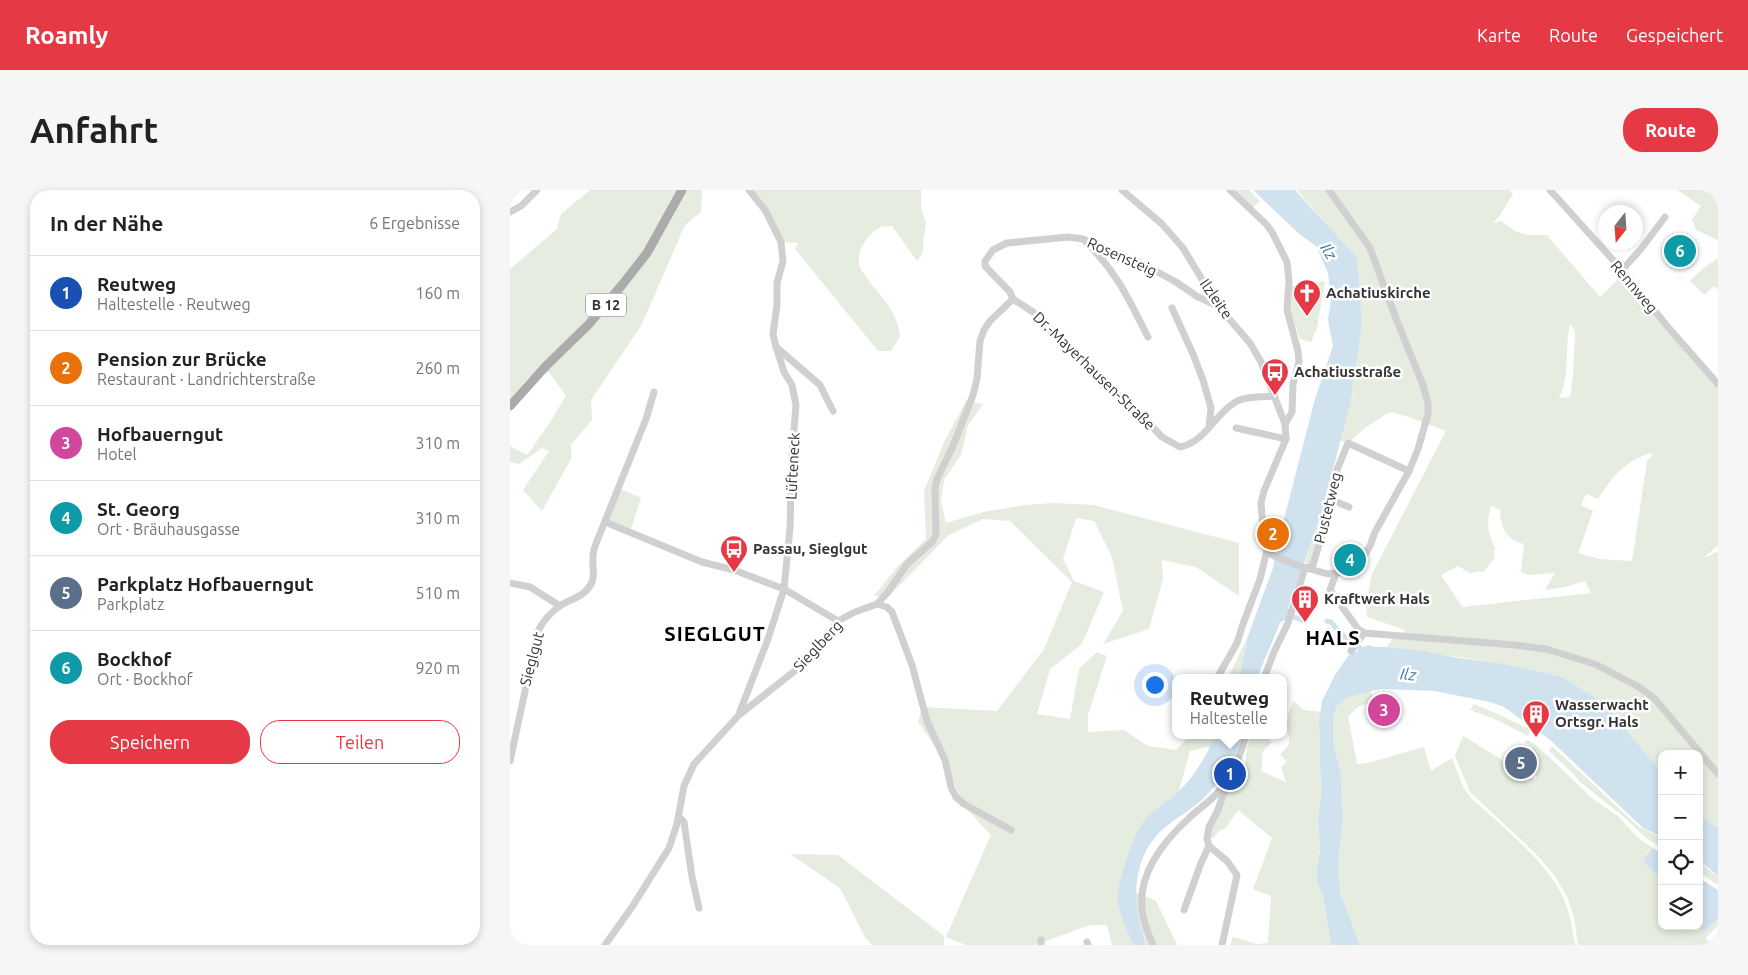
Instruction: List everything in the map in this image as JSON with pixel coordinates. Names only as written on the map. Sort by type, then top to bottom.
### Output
[{"type":"main road","name":"B 12","points":[[510,406],[545,367],[589,324],[616,292],[647,253],[682,190]]},
{"type":"street","points":[[510,212],[521,206],[537,190]]},
{"type":"street","name":"Lüfteneck","points":[[739,716],[768,639],[784,589],[790,528],[792,455],[796,405],[792,385],[784,372],[773,334],[777,305],[777,283],[783,261],[781,242],[765,210],[749,190]]},
{"type":"street","name":"Ilzleite","points":[[1122,190],[1162,224],[1183,248],[1218,306],[1250,343],[1261,362],[1285,424]]},
{"type":"street","points":[[1219,674],[1237,643],[1270,552],[1263,530],[1261,503],[1264,491],[1286,439],[1285,424],[1292,412],[1293,384],[1299,362],[1287,310],[1289,282],[1287,262],[1266,224],[1230,190]]},
{"type":"street","points":[[1270,552],[1306,568],[1328,574],[1351,571],[1357,568],[1409,471],[1418,450],[1428,414],[1428,403],[1423,385],[1370,248],[1329,190]]},
{"type":"street","name":"Rennweg","points":[[1550,190],[1622,270],[1666,326],[1718,384]]},
{"type":"street","points":[[1622,270],[1641,249],[1665,217]]},
{"type":"street","name":"Rosensteig","points":[[1013,299],[1010,292],[985,266],[985,261],[993,250],[1007,243],[1068,237],[1083,239],[1145,265],[1198,297],[1218,306]]},
{"type":"street","points":[[1083,239],[1104,261],[1120,283],[1148,337]]},
{"type":"street","points":[[1011,830],[964,804],[951,787],[945,760],[927,721],[912,665],[892,612],[887,607],[877,604],[888,592],[907,564],[932,542],[936,535],[935,489],[937,479],[953,446],[973,395],[977,379],[980,341],[990,321],[1013,299]]},
{"type":"street","name":"Dr.-Mayerhausen-Straße","points":[[1013,299],[1033,312],[1104,386],[1137,411],[1162,437],[1180,447],[1188,446],[1198,439],[1238,400],[1275,396]]},
{"type":"street","points":[[1172,308],[1203,380],[1211,408],[1209,427]]},
{"type":"street","points":[[776,347],[820,385],[833,411]]},
{"type":"street","name":"Sieglgut","points":[[510,761],[538,631],[542,622],[560,606],[577,598],[591,584],[594,574],[593,553],[646,419],[654,392]]},
{"type":"street","points":[[1236,428],[1286,439]]},
{"type":"street","name":"Pustetweg","points":[[1306,568],[1313,565],[1332,500],[1337,470],[1348,443],[1409,471]]},
{"type":"street","points":[[1332,500],[1349,507]]},
{"type":"street","points":[[605,522],[702,562],[734,570],[784,589],[838,621]]},
{"type":"street","points":[[1266,674],[1293,612],[1306,568]]},
{"type":"street","points":[[1336,574],[1330,590],[1358,629],[1364,632],[1515,645],[1546,650],[1595,664],[1612,672],[1639,687],[1654,699],[1718,774]]},
{"type":"street","points":[[510,583],[530,587],[560,606]]},
{"type":"street","name":"Sieglberg","points":[[699,908],[692,877],[684,822],[679,817],[684,786],[694,764],[739,716],[806,662],[838,621],[877,604]]},
{"type":"street","points":[[1352,648],[1364,632]]},
{"type":"street","points":[[1153,945],[1143,915],[1141,900],[1145,880],[1151,865],[1170,836],[1221,789],[1230,774],[1245,739]]},
{"type":"street","points":[[1222,945],[1237,875],[1227,861],[1209,846],[1207,839],[1209,827],[1221,803],[1230,774]]},
{"type":"street","points":[[605,945],[657,868],[674,836],[679,817]]},
{"type":"street","points":[[1184,910],[1209,846]]},
{"type":"shaded area","points":[[590,190],[702,190],[701,212],[685,225],[641,326],[591,400],[592,420],[571,445],[571,459],[542,511],[523,490],[549,451],[542,448],[519,464],[510,462],[510,446],[527,455],[566,396],[549,372],[529,377],[510,399],[510,269],[557,229],[561,214]]},
{"type":"shaded area","points":[[749,190],[921,190],[921,209],[926,223],[923,252],[917,261],[892,226],[881,227],[871,234],[863,244],[859,256],[861,270],[889,306],[896,320],[900,337],[891,351],[878,351],[795,249],[798,243],[781,242]]},
{"type":"shaded area","points":[[1234,190],[1249,190],[1260,201],[1253,207]]},
{"type":"shaded area","points":[[1297,190],[1509,190],[1513,194],[1499,217],[1494,221],[1495,223],[1501,221],[1515,231],[1527,235],[1547,235],[1600,297],[1621,276],[1718,387],[1718,545],[1704,558],[1718,551],[1718,828],[1703,818],[1703,750],[1658,750],[1658,768],[1605,704],[1563,677],[1500,663],[1387,647],[1393,638],[1403,639],[1405,630],[1367,617],[1366,604],[1372,574],[1446,431],[1390,412],[1366,427],[1348,443],[1339,440],[1352,397],[1362,324],[1356,259]],"holes":[[[1570,324],[1575,331],[1570,397],[1559,398],[1565,381]],[[1650,453],[1653,455],[1647,461],[1632,561],[1599,559],[1578,553],[1593,511],[1581,505],[1586,494],[1598,499],[1620,471],[1633,461]],[[1491,506],[1500,510],[1501,522],[1508,536],[1524,544],[1521,572],[1529,575],[1555,573],[1545,590],[1585,581],[1591,593],[1462,607],[1441,575],[1458,566],[1470,573],[1484,571],[1495,558],[1493,551],[1496,550],[1489,528]]]},
{"type":"shaded area","points":[[1677,190],[1718,190],[1718,240],[1696,230],[1692,220],[1701,206]]},
{"type":"shaded area","points":[[1718,259],[1718,290],[1714,286],[1704,295],[1690,281],[1704,268]]},
{"type":"shaded area","points":[[1325,281],[1317,328],[1311,342],[1300,339],[1291,313],[1292,286]]},
{"type":"shaded area","points":[[966,401],[983,404],[968,425],[961,455],[944,480],[941,500],[946,523],[983,512],[1025,505],[1054,503],[1093,505],[1239,543],[1239,596],[1196,567],[1162,560],[1163,579],[1149,629],[1103,644],[1123,611],[1112,557],[1094,521],[1076,518],[1063,559],[1074,581],[1104,592],[1082,644],[1050,669],[1037,714],[1070,719],[1079,669],[1097,652],[1107,656],[1088,715],[1088,732],[1124,730],[1148,746],[1176,750],[1186,739],[1214,739],[1211,746],[1190,751],[1179,791],[1144,821],[1126,929],[1133,945],[1112,945],[1107,925],[1090,925],[1035,945],[966,945],[946,937],[991,835],[964,806],[944,759],[918,722],[922,707],[997,711],[1044,649],[1072,582],[1010,521],[983,519],[949,535],[888,597],[874,596],[898,566],[926,539],[924,491],[945,440]]},
{"type":"shaded area","points":[[623,490],[641,498],[631,529],[610,521],[609,518],[619,492]]},
{"type":"shaded area","points":[[1330,507],[1311,563],[1304,563],[1322,511]]},
{"type":"shaded area","points":[[1248,636],[1240,674],[1230,674]]},
{"type":"shaded area","points":[[1370,691],[1373,697],[1371,702],[1358,707],[1348,716],[1357,764],[1368,763],[1424,747],[1431,771],[1452,758],[1463,787],[1470,797],[1525,847],[1550,876],[1560,891],[1571,921],[1575,945],[1360,945],[1340,892],[1338,861],[1343,822],[1341,773],[1334,747],[1333,722],[1336,707],[1346,698]]},
{"type":"shaded area","points":[[1294,701],[1304,710],[1321,712],[1319,722],[1321,795],[1318,818],[1320,850],[1317,881],[1323,897],[1331,945],[1230,945],[1233,937],[1257,944],[1268,943],[1271,896],[1253,889],[1272,838],[1238,810],[1225,829],[1220,830],[1212,839],[1209,830],[1231,783],[1246,769],[1246,753],[1249,739],[1269,739],[1272,742],[1263,751],[1261,771],[1286,782],[1281,767],[1287,762],[1280,754],[1289,743],[1287,722]]},
{"type":"shaded area","points":[[1474,704],[1531,730],[1528,736],[1497,720],[1470,710]]},
{"type":"shaded area","points":[[1463,736],[1536,780],[1532,747],[1524,742],[1528,740],[1536,745],[1593,799],[1618,816],[1638,838],[1653,848],[1644,860],[1644,863],[1658,875],[1658,930],[1702,930],[1704,932],[1718,919],[1718,926],[1706,937],[1710,945],[1578,945],[1574,917],[1568,899],[1555,876],[1536,854],[1470,792],[1455,756]]},
{"type":"shaded area","points":[[1552,746],[1639,827],[1658,836],[1658,846],[1646,838],[1625,818],[1579,781],[1549,751]]},
{"type":"shaded area","points":[[790,854],[838,855],[944,936],[944,945],[872,945],[865,937],[840,888]]},
{"type":"shaded area","points":[[1703,865],[1718,877],[1718,885],[1703,875]]},
{"type":"shaded area","points":[[1135,892],[1156,901],[1177,945],[1146,945],[1139,927]]},
{"type":"water","name":"Ilz","points":[[1253,190],[1295,190],[1357,258],[1362,324],[1351,401],[1322,511],[1288,608],[1292,612],[1289,621],[1284,620],[1280,623],[1259,674],[1240,674],[1248,636],[1273,568],[1315,399],[1333,346],[1328,320],[1331,299],[1328,273],[1316,246],[1298,233]]},
{"type":"water","name":"Ilz","points":[[1368,645],[1424,651],[1458,658],[1500,663],[1563,677],[1605,704],[1658,768],[1658,835],[1643,828],[1549,739],[1504,707],[1490,702],[1434,691],[1380,689],[1346,698],[1336,707],[1333,722],[1334,747],[1341,773],[1343,822],[1338,861],[1340,892],[1360,945],[1331,945],[1323,897],[1317,881],[1320,850],[1318,818],[1321,795],[1319,722],[1322,701],[1335,675],[1348,656]]},
{"type":"water","points":[[1213,739],[1241,739],[1236,754],[1208,794],[1162,830],[1144,855],[1139,870],[1136,900],[1141,930],[1146,945],[1133,945],[1122,918],[1118,901],[1122,872],[1130,849],[1146,818],[1184,786],[1204,758]]},
{"type":"water","points":[[1703,818],[1718,828],[1718,876],[1703,863]]},
{"type":"water","points":[[1653,848],[1658,851],[1658,875],[1644,863],[1644,859]]},
{"type":"water","points":[[1703,881],[1718,890],[1718,919],[1704,932],[1702,930]]},
{"type":"waterway","points":[[1289,615],[1302,620]]},
{"type":"waterway","points":[[1327,621],[1331,622],[1344,636],[1367,653]]},
{"type":"place","name":"Bockhof","points":[[1680,251]]},
{"type":"place","name":"Achatiuskirche","points":[[1307,317]]},
{"type":"place","name":"Achatiusstraße","points":[[1275,396]]},
{"type":"place","name":"Pension zur Brücke","points":[[1273,534]]},
{"type":"place","name":"St. Georg","points":[[1350,560]]},
{"type":"place","name":"Passau, Sieglgut","points":[[734,573]]},
{"type":"place","name":"Kraftwerk Hals","points":[[1305,623]]},
{"type":"place","name":"Hofbauerngut","points":[[1384,710]]},
{"type":"place","name":"Wasserwacht Ortsgr. Hals","points":[[1536,738]]},
{"type":"place","name":"Parkplatz Hofbauerngut","points":[[1521,763]]},
{"type":"place","name":"Reutweg","points":[[1230,774]]},
{"type":"district","name":"SIEGLGUT","points":[[715,634]]},
{"type":"district","name":"HALS","points":[[1333,638]]}]
